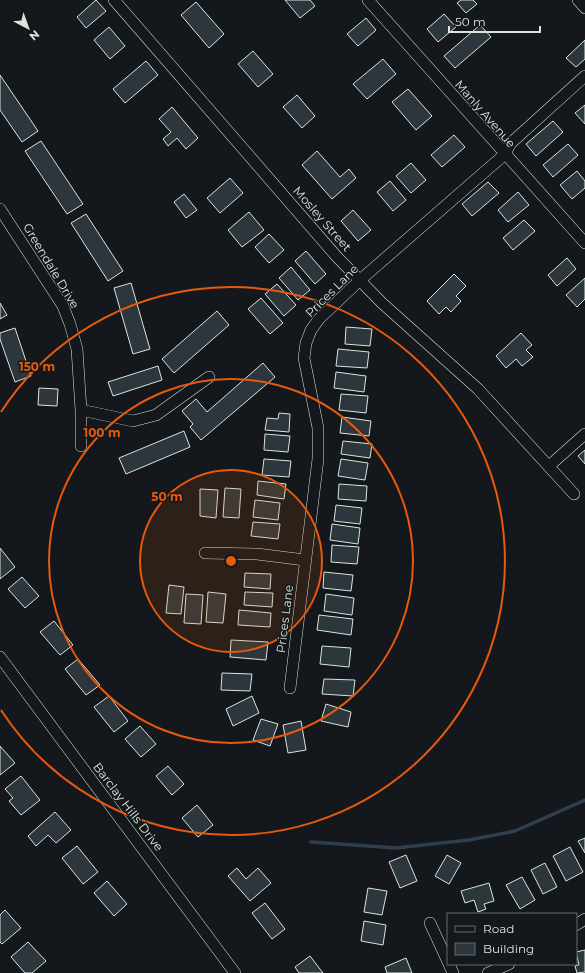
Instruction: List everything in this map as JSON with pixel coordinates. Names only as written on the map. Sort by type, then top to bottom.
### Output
[{"type":"street","name":"Mosley Street","points":[[114,0],[359,281],[478,389],[574,494]]},
{"type":"street","name":"Manly Avenue","points":[[368,0],[504,155],[585,243]]},
{"type":"street","points":[[578,0],[585,8]]},
{"type":"street","name":"Prices Lane","points":[[290,688],[318,441],[318,428],[304,358],[306,343],[311,330],[319,319],[359,281],[504,155],[511,143],[585,76]]},
{"type":"street","name":"Greendale Drive","points":[[0,209],[62,306],[70,324],[79,361],[81,446]]},
{"type":"street","points":[[81,410],[133,421],[156,415],[209,377]]},
{"type":"street","points":[[549,466],[585,434]]},
{"type":"street","points":[[205,553],[257,554],[305,560]]},
{"type":"street","name":"Barclay Hills Drive","points":[[0,657],[235,973]]},
{"type":"street","points":[[430,923],[447,959]]},
{"type":"street","points":[[488,973],[507,965]]},
{"type":"building","points":[[96,0],[106,11],[86,28],[77,17]]},
{"type":"building","points":[[285,0],[310,0],[315,6],[300,18]]},
{"type":"building","points":[[461,0],[473,0],[477,4],[466,13],[457,3]]},
{"type":"building","points":[[196,2],[224,34],[209,48],[181,15]]},
{"type":"building","points":[[444,14],[456,27],[438,42],[427,29]]},
{"type":"building","points":[[366,18],[376,30],[358,46],[347,34]]},
{"type":"building","points":[[480,25],[491,37],[455,68],[444,56]]},
{"type":"building","points":[[109,27],[125,46],[110,59],[94,40]]},
{"type":"building","points":[[585,40],[585,59],[576,67],[566,58]]},
{"type":"building","points":[[253,51],[273,74],[258,87],[238,64]]},
{"type":"building","points":[[383,59],[396,74],[367,99],[353,84]]},
{"type":"building","points":[[146,61],[158,75],[125,103],[113,89]]},
{"type":"building","points":[[0,75],[38,131],[22,142],[0,110]]},
{"type":"building","points":[[408,89],[432,116],[416,130],[392,102]]},
{"type":"building","points":[[297,95],[315,116],[302,128],[283,107]]},
{"type":"building","points":[[585,105],[585,124],[575,113]]},
{"type":"building","points":[[172,107],[198,138],[186,149],[177,138],[168,146],[163,139],[171,132],[159,119]]},
{"type":"building","points":[[553,121],[563,132],[536,156],[526,144]]},
{"type":"building","points":[[454,135],[465,147],[442,167],[431,155]]},
{"type":"building","points":[[41,141],[83,204],[67,214],[25,151]]},
{"type":"building","points":[[568,144],[578,155],[553,177],[543,165]]},
{"type":"building","points":[[317,151],[340,177],[349,169],[356,178],[332,199],[302,165]]},
{"type":"building","points":[[411,163],[426,180],[411,193],[396,176]]},
{"type":"building","points":[[577,171],[585,181],[585,188],[572,199],[560,185]]},
{"type":"building","points":[[230,178],[243,193],[220,213],[207,198]]},
{"type":"building","points":[[390,181],[406,200],[393,211],[377,192]]},
{"type":"building","points":[[488,182],[499,193],[472,216],[462,204]]},
{"type":"building","points":[[518,192],[529,205],[508,222],[498,210]]},
{"type":"building","points":[[184,194],[197,210],[186,218],[174,202]]},
{"type":"building","points":[[353,210],[371,230],[358,241],[341,221]]},
{"type":"building","points":[[249,212],[264,230],[242,247],[228,230]]},
{"type":"building","points":[[86,214],[123,271],[108,281],[71,223]]},
{"type":"building","points":[[524,220],[535,231],[513,250],[503,238]]},
{"type":"building","points":[[269,234],[284,250],[269,263],[255,247]]},
{"type":"building","points":[[306,251],[326,274],[315,284],[295,261]]},
{"type":"building","points":[[567,258],[576,269],[557,286],[548,275]]},
{"type":"building","points":[[291,267],[310,290],[298,300],[279,278]]},
{"type":"building","points":[[454,274],[466,286],[456,296],[461,301],[451,312],[446,307],[439,314],[427,301]]},
{"type":"building","points":[[585,278],[585,299],[577,307],[566,295]]},
{"type":"building","points":[[131,283],[150,349],[133,354],[114,288]]},
{"type":"building","points":[[277,284],[296,305],[284,316],[265,294]]},
{"type":"building","points":[[261,298],[283,323],[270,334],[248,309]]},
{"type":"building","points":[[0,303],[7,315],[0,319]]},
{"type":"building","points":[[217,311],[229,325],[174,373],[162,359]]},
{"type":"building","points":[[346,327],[372,329],[370,346],[345,344]]},
{"type":"building","points":[[15,328],[31,376],[15,382],[0,339],[0,333]]},
{"type":"building","points":[[521,333],[532,345],[526,350],[533,357],[522,366],[516,359],[506,368],[496,356]]},
{"type":"building","points":[[338,349],[369,352],[367,368],[336,366]]},
{"type":"building","points":[[263,363],[275,377],[201,440],[190,427],[193,424],[182,411],[196,399],[207,412]]},
{"type":"building","points":[[158,366],[162,380],[113,396],[108,382]]},
{"type":"building","points":[[336,372],[366,376],[364,392],[334,388]]},
{"type":"building","points":[[39,388],[58,389],[57,406],[38,405]]},
{"type":"building","points":[[341,394],[368,396],[366,413],[339,410]]},
{"type":"building","points":[[279,413],[290,414],[289,432],[265,430],[267,418],[278,419]]},
{"type":"building","points":[[342,417],[371,421],[369,436],[340,433]]},
{"type":"building","points":[[184,431],[190,447],[126,474],[119,458]]},
{"type":"building","points":[[265,434],[290,436],[288,452],[264,450]]},
{"type":"building","points":[[343,441],[372,444],[370,458],[341,454]]},
{"type":"building","points":[[585,450],[585,464],[578,456]]},
{"type":"building","points":[[264,459],[291,461],[289,477],[262,475]]},
{"type":"building","points":[[341,459],[368,463],[365,480],[338,476]]},
{"type":"building","points":[[258,481],[286,484],[284,499],[257,495]]},
{"type":"building","points":[[339,484],[367,486],[366,501],[338,499]]},
{"type":"building","points":[[225,488],[241,489],[239,518],[223,517]]},
{"type":"building","points":[[200,489],[218,490],[216,518],[200,516]]},
{"type":"building","points":[[255,500],[280,503],[278,520],[253,517]]},
{"type":"building","points":[[336,505],[362,508],[360,524],[334,521]]},
{"type":"building","points":[[253,522],[280,524],[278,539],[251,536]]},
{"type":"building","points":[[332,524],[360,528],[358,544],[330,540]]},
{"type":"building","points":[[332,545],[359,547],[357,564],[331,562]]},
{"type":"building","points":[[0,548],[15,567],[0,579]]},
{"type":"building","points":[[324,572],[353,575],[351,591],[323,588]]},
{"type":"building","points":[[245,573],[271,574],[270,589],[244,587]]},
{"type":"building","points":[[22,577],[39,596],[25,608],[8,589]]},
{"type":"building","points":[[169,585],[184,587],[181,614],[166,613]]},
{"type":"building","points":[[208,592],[226,594],[223,623],[206,622]]},
{"type":"building","points":[[245,592],[273,593],[272,607],[244,605]]},
{"type":"building","points":[[186,594],[203,595],[201,624],[184,623]]},
{"type":"building","points":[[326,594],[354,598],[352,615],[324,611]]},
{"type":"building","points":[[239,610],[271,613],[270,627],[238,625]]},
{"type":"building","points":[[319,615],[353,619],[351,635],[317,630]]},
{"type":"building","points":[[54,621],[73,645],[60,655],[40,632]]},
{"type":"building","points":[[231,640],[268,642],[266,660],[230,657]]},
{"type":"building","points":[[322,646],[351,648],[349,667],[320,664]]},
{"type":"building","points":[[78,659],[100,685],[86,695],[65,669]]},
{"type":"building","points":[[222,673],[252,674],[250,691],[221,690]]},
{"type":"building","points":[[324,679],[355,680],[353,696],[322,694]]},
{"type":"building","points":[[109,696],[128,721],[114,732],[94,707]]},
{"type":"building","points":[[252,696],[259,713],[233,726],[226,709]]},
{"type":"building","points":[[326,704],[351,712],[348,727],[321,721]]},
{"type":"building","points":[[261,719],[278,724],[270,746],[253,740]]},
{"type":"building","points":[[301,721],[306,750],[288,753],[283,725]]},
{"type":"building","points":[[140,726],[156,744],[141,757],[125,739]]},
{"type":"building","points":[[0,746],[15,763],[0,775]]},
{"type":"building","points":[[168,766],[184,784],[172,795],[156,776]]},
{"type":"building","points":[[21,776],[40,800],[21,815],[9,801],[13,798],[5,789]]},
{"type":"building","points":[[197,805],[213,825],[198,837],[182,818]]},
{"type":"building","points":[[55,812],[71,830],[56,843],[48,835],[36,846],[28,836]]},
{"type":"building","points":[[585,838],[585,853],[578,841]]},
{"type":"building","points":[[77,846],[98,872],[83,884],[62,858]]},
{"type":"building","points":[[570,847],[583,872],[566,881],[553,856]]},
{"type":"building","points":[[406,855],[417,881],[400,888],[389,862]]},
{"type":"building","points":[[447,855],[461,863],[449,884],[435,876]]},
{"type":"building","points":[[545,863],[557,887],[543,894],[531,870]]},
{"type":"building","points":[[237,868],[246,879],[258,868],[271,883],[250,901],[228,876]]},
{"type":"building","points":[[522,877],[535,900],[520,909],[506,885]]},
{"type":"building","points":[[107,881],[127,904],[114,916],[94,893]]},
{"type":"building","points":[[489,883],[494,901],[484,904],[486,909],[478,912],[474,900],[465,903],[461,891]]},
{"type":"building","points":[[368,888],[387,891],[382,915],[364,912]]},
{"type":"building","points":[[265,903],[285,929],[272,939],[252,913]]},
{"type":"building","points":[[5,910],[21,928],[2,944],[0,942],[0,915]]},
{"type":"building","points":[[364,921],[386,925],[383,945],[361,941]]},
{"type":"building","points":[[28,942],[46,961],[32,973],[25,973],[11,957]]},
{"type":"building","points":[[585,950],[585,972],[577,973],[575,966],[579,965],[577,952]]},
{"type":"building","points":[[310,956],[323,973],[299,973],[295,967]]},
{"type":"building","points":[[406,958],[412,973],[387,973],[385,967]]},
{"type":"waterway","points":[[311,842],[396,848],[469,840],[515,831],[585,800]]}]
